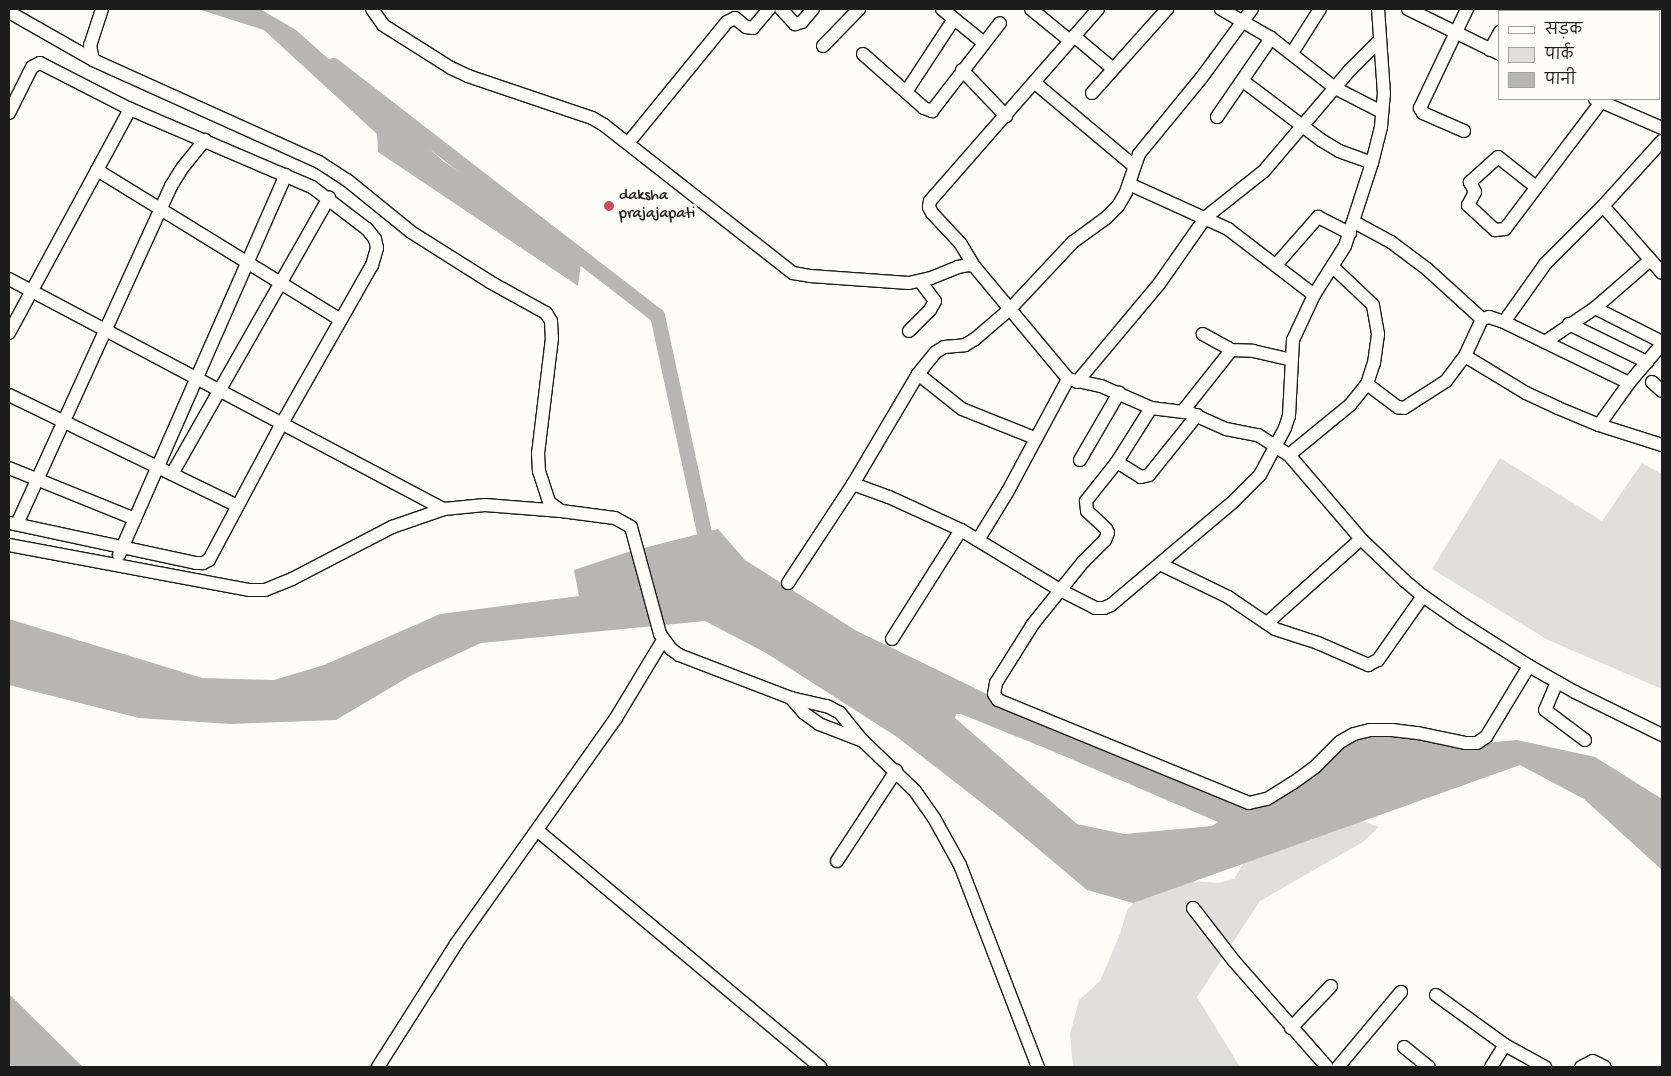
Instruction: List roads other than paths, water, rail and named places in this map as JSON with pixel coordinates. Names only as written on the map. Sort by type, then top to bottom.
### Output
[{"type":"street","points":[[93,60],[90,45],[102,9]]},
{"type":"street","points":[[372,9],[383,25],[451,68],[468,76],[592,118],[629,142],[793,273],[810,276],[897,282],[920,281],[968,264],[974,266]]},
{"type":"street","points":[[629,142],[727,22],[736,14],[746,27],[753,28],[769,9]]},
{"type":"street","points":[[781,9],[795,24],[802,22],[813,9]]},
{"type":"street","points":[[823,46],[859,9]]},
{"type":"street","points":[[942,9],[984,43]]},
{"type":"street","points":[[1031,9],[1113,69]]},
{"type":"street","points":[[1098,9],[930,201],[929,207],[932,212],[960,243],[974,266],[1073,381],[1100,386],[1151,408],[1183,411],[1197,415],[1226,429],[1258,435],[1289,455],[1361,539],[1405,581],[1424,596],[1460,622],[1529,666],[1662,735]]},
{"type":"street","points":[[1092,93],[1167,9]]},
{"type":"street","points":[[1221,9],[1244,20],[1271,38],[1335,88],[1382,112]]},
{"type":"street","points":[[788,583],[853,484],[918,374],[940,349],[970,342],[1011,308],[1073,242],[1106,218],[1118,206],[1129,184],[1139,154],[1182,103],[1252,9]]},
{"type":"street","points":[[1292,53],[1320,9]]},
{"type":"street","points":[[853,484],[889,497],[960,530],[1060,590],[1095,608],[1104,608],[1111,605],[1248,488],[1260,475],[1276,446],[1289,416],[1293,340],[1314,295],[1333,267],[1352,228],[1372,163],[1381,127],[1384,94],[1378,9]]},
{"type":"street","points":[[1408,9],[1495,52]]},
{"type":"street","points":[[1464,131],[1423,113],[1420,108],[1454,32],[1467,9]]},
{"type":"street","points":[[9,12],[93,60],[319,162],[348,180],[411,232],[490,282],[546,313],[551,321],[552,338],[538,453],[539,471],[542,489],[549,502],[561,511]]},
{"type":"street","points":[[906,92],[954,19]]},
{"type":"street","points":[[863,54],[924,108],[932,111],[1000,23]]},
{"type":"street","points":[[1217,117],[1271,38]]},
{"type":"street","points":[[978,540],[1008,491],[1035,438],[1073,381],[1159,284],[1206,217],[1264,171],[1335,88],[1380,40]]},
{"type":"street","points":[[9,113],[32,67],[40,63],[130,108],[205,140],[286,175],[329,198],[367,229],[375,239],[377,248],[374,260],[281,424],[212,556],[203,563],[13,524],[38,480],[161,208],[182,167],[205,140]]},
{"type":"street","points":[[962,70],[1006,116]]},
{"type":"street","points":[[1243,81],[1302,127],[1339,151],[1372,163]]},
{"type":"street","points":[[1035,83],[1134,166]]},
{"type":"street","points":[[1536,187],[1498,158],[1470,182],[1475,192],[1468,205],[1500,231],[1505,229],[1536,187],[1598,100],[1662,128]]},
{"type":"street","points":[[9,333],[130,108]]},
{"type":"street","points":[[1504,322],[1546,263],[1603,206],[1662,141]]},
{"type":"street","points":[[97,170],[341,320]]},
{"type":"street","points":[[115,565],[195,378],[286,175]]},
{"type":"street","points":[[1129,184],[1206,217],[1228,229],[1314,295]]},
{"type":"street","points":[[172,474],[329,198]]},
{"type":"street","points":[[1603,206],[1649,261],[1662,273]]},
{"type":"street","points":[[1276,265],[1318,217],[1391,242],[1427,268],[1482,319]]},
{"type":"street","points":[[1545,342],[1595,308],[1649,261]]},
{"type":"street","points":[[1289,455],[1350,405],[1367,384],[1374,363],[1378,334],[1373,305],[1333,267]]},
{"type":"street","points":[[9,280],[444,509]]},
{"type":"street","points":[[910,331],[930,310],[935,301],[920,281]]},
{"type":"street","points":[[1595,308],[1662,343],[1629,383],[1599,425]]},
{"type":"street","points":[[1367,384],[1398,406],[1404,408],[1446,381],[1465,356],[1482,319],[1489,317],[1504,322],[1629,383]]},
{"type":"street","points":[[1569,324],[1647,362]]},
{"type":"street","points":[[1203,334],[1230,350],[1253,351],[1291,360]]},
{"type":"street","points":[[1183,411],[1230,350]]},
{"type":"street","points":[[1465,356],[1526,393],[1599,425],[1662,445]]},
{"type":"street","points":[[918,374],[962,409],[1035,438]]},
{"type":"street","points":[[1652,382],[1662,391]]},
{"type":"street","points":[[1080,460],[1119,393]]},
{"type":"street","points":[[9,395],[65,420],[238,506]]},
{"type":"street","points":[[1151,408],[1116,462],[1086,501],[1087,511],[1106,529],[1107,536],[1033,624],[996,683],[994,694],[998,700],[1249,802],[1267,799],[1293,783],[1315,767],[1340,742],[1354,734],[1370,730],[1392,730],[1418,733],[1466,743],[1477,742],[1489,733],[1529,666]]},
{"type":"street","points":[[1116,462],[1141,477],[1149,475],[1197,415]]},
{"type":"street","points":[[9,468],[135,519]]},
{"type":"street","points":[[9,545],[250,590],[265,590],[285,582],[392,527],[444,509],[485,505],[561,511],[615,518],[624,521],[631,527],[638,545],[662,637],[679,655],[791,698],[827,706],[840,713],[862,740],[916,791],[934,818],[960,865],[1038,1067]]},
{"type":"street","points":[[892,639],[960,530]]},
{"type":"street","points":[[1267,623],[1361,539]]},
{"type":"street","points":[[1160,564],[1228,597],[1286,634],[1318,643],[1368,665],[1378,660],[1424,596]]},
{"type":"street","points":[[378,1067],[456,944],[538,831],[616,718],[662,637]]},
{"type":"street","points":[[1557,682],[1545,710],[1584,740]]},
{"type":"street","points":[[791,698],[804,713],[819,724],[862,740]]},
{"type":"street","points":[[837,860],[896,771]]},
{"type":"street","points":[[538,831],[820,1067]]},
{"type":"street","points":[[1193,908],[1291,1028],[1327,1067]]},
{"type":"street","points":[[1291,1028],[1331,986]]},
{"type":"street","points":[[1338,1067],[1401,992]]},
{"type":"street","points":[[1436,995],[1505,1045],[1544,1067]]},
{"type":"street","points":[[1491,1067],[1505,1045]]},
{"type":"street","points":[[1404,1047],[1430,1067]]},
{"type":"street","points":[[1581,1067],[1594,1061],[1605,1067]]},
{"type":"water","points":[[198,9],[260,9],[296,30],[443,161],[582,255],[578,286],[378,152],[377,134],[264,30]]},
{"type":"water","points":[[718,529],[745,560],[855,630],[989,695],[1248,806],[1306,773],[1348,736],[1385,734],[1472,744],[1517,740],[1595,757],[1662,799],[1662,870],[1584,799],[1520,765],[1133,903],[1087,890],[1005,821],[897,737],[766,653],[705,621],[481,643],[412,675],[336,720],[230,724],[139,718],[9,685],[9,619],[202,678],[274,680],[324,665],[440,614],[579,596],[574,570],[628,552]],"holes":[[[956,714],[961,714],[1057,753],[1218,822],[1212,826],[1124,834],[1077,824],[955,718]]]},
{"type":"water","points":[[9,994],[83,1067],[9,1067]]},
{"type":"waterway","points":[[333,65],[657,315],[704,532]]},
{"type":"place","name":"daksha prajajapati","points":[[609,206]]}]
